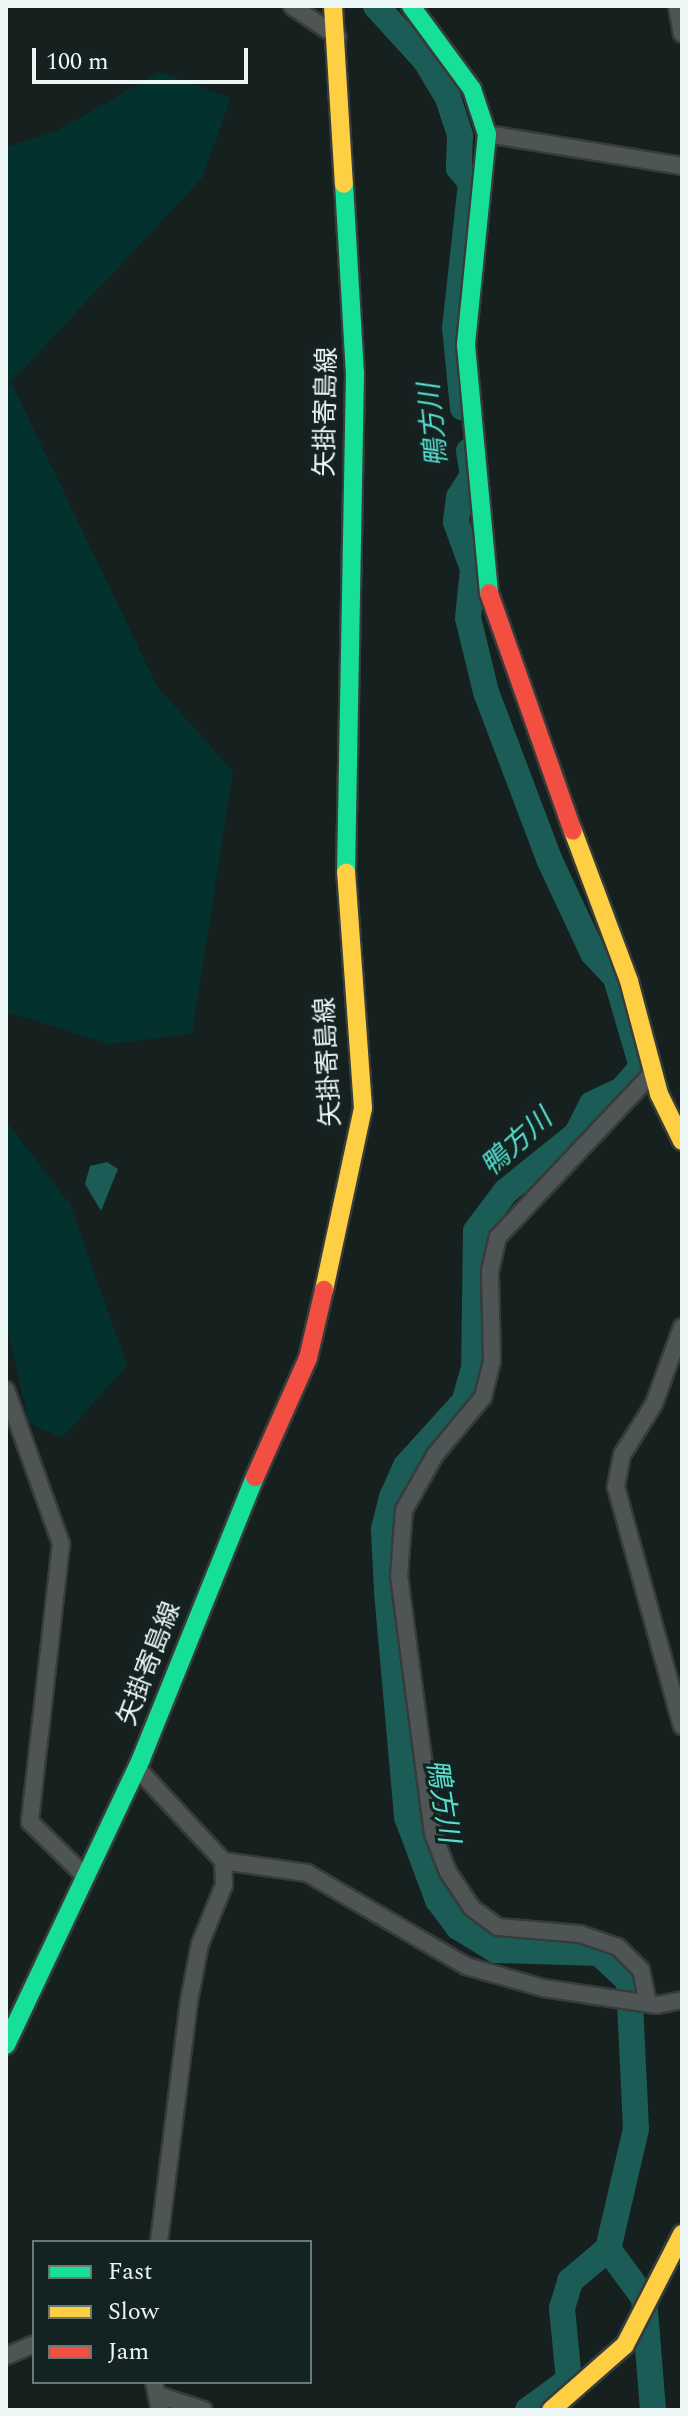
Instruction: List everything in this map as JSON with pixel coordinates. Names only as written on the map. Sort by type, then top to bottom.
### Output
[{"type":"main road","name":"矢掛寄島線","points":[[6,2045],[137,1768],[308,1358],[363,1108],[345,859],[355,373],[338,37],[333,6]]},
{"type":"main road","points":[[411,6],[472,89],[487,134],[466,345],[491,609],[629,981],[648,1078],[682,1141]]},
{"type":"main road","points":[[551,2410],[575,2395],[637,2328],[651,2306],[682,2234]]},
{"type":"street","points":[[292,6],[338,37]]},
{"type":"street","points":[[677,6],[682,34]]},
{"type":"street","points":[[487,134],[682,166]]},
{"type":"street","points":[[643,2002],[641,1970],[618,1947],[580,1934],[498,1927],[472,1908],[448,1872],[429,1809],[399,1576],[404,1510],[435,1455],[483,1397],[492,1361],[490,1271],[498,1237],[648,1078]]},
{"type":"street","points":[[682,1327],[654,1404],[622,1455],[616,1487],[682,1726]]},
{"type":"street","points":[[6,1390],[61,1544],[30,1822],[85,1876]]},
{"type":"street","points":[[137,1768],[223,1861],[307,1873],[405,1934],[504,1980],[643,2002],[682,2000]]},
{"type":"street","points":[[159,2240],[189,2001],[200,1944],[224,1885],[223,1861]]},
{"type":"street","points":[[6,2356],[32,2345]]},
{"type":"street","points":[[158,2396],[204,2410]]},
{"type":"shaded area","points":[[160,72],[231,98],[202,178],[11,382],[157,686],[233,772],[192,1034],[109,1044],[6,1012],[6,147],[57,131]]},
{"type":"shaded area","points":[[6,1121],[70,1204],[127,1365],[62,1438],[29,1423],[6,1323]]},
{"type":"shaded area","points":[[107,1162],[118,1169],[101,1211],[85,1184],[90,1166]]},
{"type":"waterway","name":"鴨方川","points":[[376,6],[426,61],[448,98],[460,136],[459,168],[471,183],[455,327],[463,408]]},
{"type":"waterway","name":"鴨方川","points":[[469,451],[473,475],[459,497],[456,522],[473,569],[468,618],[486,692],[549,859],[593,953],[616,978],[642,1067],[622,1090],[592,1104],[577,1134],[506,1191],[476,1231],[474,1368],[464,1402],[406,1466],[392,1497],[384,1530],[387,1592],[407,1817],[438,1900],[458,1927],[496,1950],[599,1953],[629,1981],[636,2129],[608,2249]]},
{"type":"waterway","points":[[608,2249],[644,2298],[653,2410]]},
{"type":"waterway","points":[[528,2410],[569,2380],[562,2308],[570,2281],[608,2249]]},
{"type":"traffic: fast","points":[[411,6],[472,89],[487,134],[466,345],[489,593]]},
{"type":"traffic: fast","points":[[344,184],[355,373],[346,873]]},
{"type":"traffic: fast","points":[[6,2045],[141,1759],[255,1477]]},
{"type":"traffic: slow","points":[[333,6],[344,184]]},
{"type":"traffic: slow","points":[[573,831],[629,981],[659,1094],[682,1141]]},
{"type":"traffic: slow","points":[[324,1290],[363,1108],[346,873]]},
{"type":"traffic: slow","points":[[551,2410],[625,2345],[682,2234]]},
{"type":"traffic: jam","points":[[489,593],[573,831]]},
{"type":"traffic: jam","points":[[255,1477],[308,1358],[324,1290]]}]
